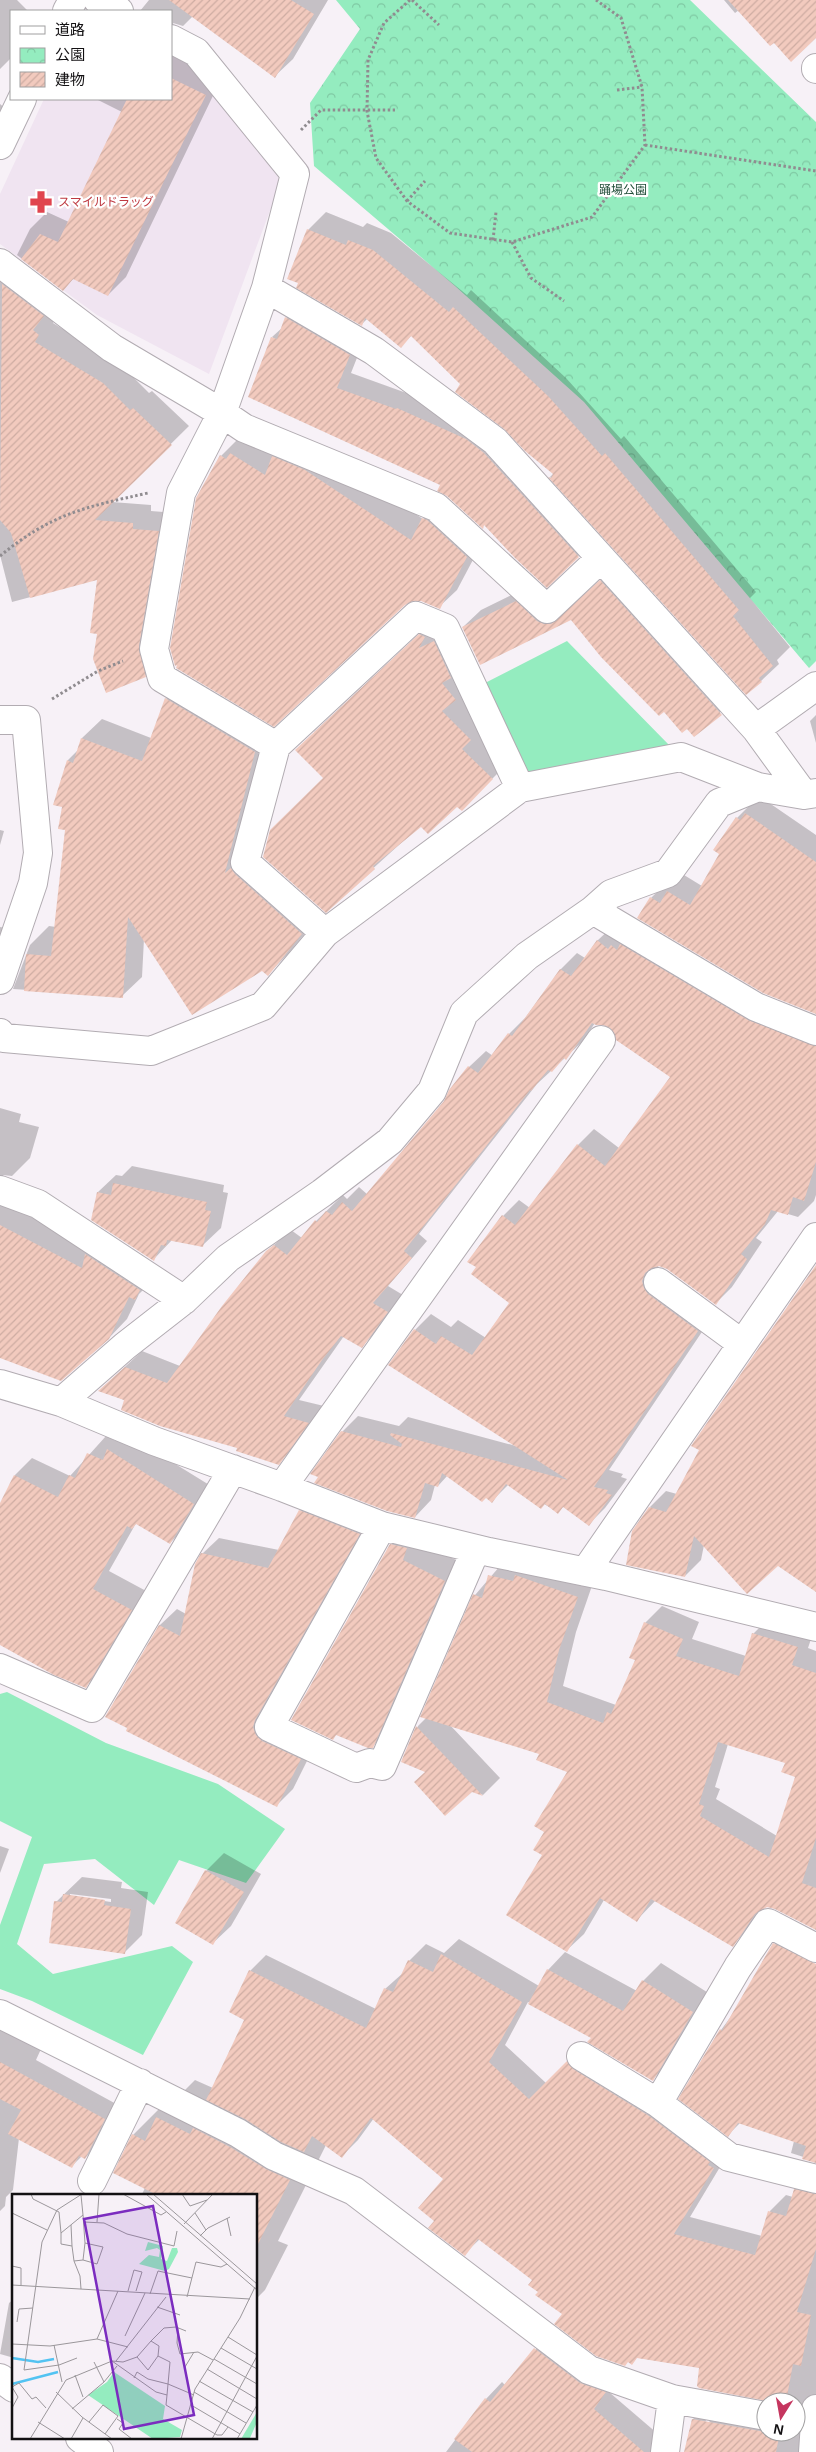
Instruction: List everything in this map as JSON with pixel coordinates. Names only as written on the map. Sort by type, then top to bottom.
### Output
[{"type":"street","points":[[98,0],[118,10]]},
{"type":"street","points":[[172,40],[196,52],[276,154],[295,174],[266,288],[222,413],[181,493],[154,649],[162,678],[276,746]]},
{"type":"street","points":[[0,145],[11,108]]},
{"type":"street","points":[[0,263],[112,348],[244,428],[436,507],[547,609],[600,559]]},
{"type":"street","points":[[266,288],[374,351],[496,441],[600,559],[756,729],[810,794]]},
{"type":"street","points":[[326,933],[245,862],[276,746],[416,616],[445,628],[520,788]]},
{"type":"street","points":[[756,729],[816,686]]},
{"type":"street","points":[[0,980],[33,883],[38,853],[13,720]]},
{"type":"street","points":[[0,1034],[4,1038],[151,1051],[263,1006],[326,933],[520,788],[681,757],[758,787],[810,794]]},
{"type":"street","points":[[61,1402],[125,1346],[184,1300],[228,1258],[322,1193],[390,1140],[432,1091],[464,1013],[527,956],[593,910],[611,894],[668,873],[719,803],[758,787]]},
{"type":"street","points":[[593,910],[756,1007],[816,1031]]},
{"type":"street","points":[[282,1487],[601,1040]]},
{"type":"street","points":[[0,1190],[38,1204],[184,1300]]},
{"type":"street","points":[[585,1572],[741,1343],[816,1237]]},
{"type":"street","points":[[658,1282],[741,1343]]},
{"type":"street","points":[[0,1384],[61,1402],[154,1441],[282,1487],[382,1526],[816,1627]]},
{"type":"street","points":[[0,1668],[92,1708],[233,1469]]},
{"type":"street","points":[[382,1526],[269,1727],[356,1768],[370,1764],[382,1766],[476,1549]]},
{"type":"street","points":[[658,2103],[738,1967],[768,1923],[816,1948]]},
{"type":"street","points":[[0,2014],[238,2133],[274,2156],[354,2191],[589,2370],[672,2399],[756,2414]]},
{"type":"street","points":[[581,2056],[658,2103],[729,2156],[816,2179]]},
{"type":"street","points":[[92,2181],[140,2083]]},
{"type":"street","points":[[0,2378],[12,2387]]},
{"type":"street","points":[[665,2452],[672,2399]]},
{"type":"street","points":[[808,2418],[813,2452]]},
{"type":"street","points":[[83,2440],[99,2452]]},
{"type":"path","points":[[439,25],[410,0],[384,22],[368,60],[368,111],[376,158],[407,202],[450,233],[512,242],[592,217],[645,145],[642,87],[621,18],[596,0]]},
{"type":"path","points":[[617,90],[642,87]]},
{"type":"path","points":[[276,154],[321,110],[395,110]]},
{"type":"path","points":[[645,145],[816,171]]},
{"type":"path","points":[[407,202],[425,181]]},
{"type":"path","points":[[493,240],[496,212]]},
{"type":"path","points":[[512,242],[531,278],[564,301]]},
{"type":"path","points":[[0,556],[23,537],[67,513],[156,491],[181,493]]},
{"type":"path","points":[[13,720],[30,707],[61,695],[98,671],[154,649]]},
{"type":"shaded area","points":[[172,52],[186,59],[281,181],[209,374],[97,315],[0,244],[0,194],[44,100],[172,100]]},
{"type":"green space","name":"踊場公園","points":[[336,0],[690,0],[816,122],[816,661],[809,668],[584,402],[455,286],[314,166],[310,103],[360,29]]},
{"type":"green space","points":[[567,641],[670,746],[527,773],[485,683]]},
{"type":"green space","points":[[7,1692],[106,1743],[218,1784],[285,1829],[246,1883],[179,1860],[154,1905],[95,1859],[44,1864],[17,1944],[53,1974],[172,1946],[193,1962],[143,2055],[32,2001],[0,1989],[0,1925],[32,1837],[0,1821],[0,1694]]},
{"type":"building","points":[[169,0],[291,0],[314,14],[275,78]]},
{"type":"building","points":[[728,0],[816,0],[816,38],[791,62],[774,43],[770,46]]},
{"type":"building","points":[[172,78],[206,95],[108,296],[73,279],[63,291],[21,259],[40,234],[58,242],[127,100],[172,100]]},
{"type":"building","points":[[307,229],[346,245],[348,240],[373,250],[449,312],[453,307],[548,396],[602,456],[605,453],[739,610],[733,616],[773,666],[759,678],[762,682],[746,695],[548,477],[551,478],[553,474],[525,451],[504,429],[455,392],[460,384],[411,336],[401,348],[365,318],[362,326],[296,288],[298,283],[287,279]]},
{"type":"building","points":[[2,284],[44,316],[33,330],[39,335],[35,342],[103,383],[130,410],[133,408],[172,445],[95,520],[133,523],[133,529],[159,531],[139,646],[146,677],[106,693],[93,659],[97,634],[90,633],[97,580],[30,598],[11,533],[0,520]]},
{"type":"building","points":[[285,317],[350,355],[337,388],[397,408],[466,439],[484,453],[579,557],[547,588],[484,525],[483,529],[447,496],[437,491],[440,485],[248,397],[271,337],[277,339]]},
{"type":"building","points":[[230,453],[265,475],[272,456],[305,470],[411,540],[422,518],[427,520],[467,557],[440,609],[421,601],[413,601],[405,605],[274,727],[176,668],[177,665],[175,666],[170,648],[196,498],[220,455],[226,459]]},
{"type":"building","points":[[600,580],[722,715],[694,737],[687,729],[682,733],[664,712],[659,716],[601,657],[571,620],[480,665],[462,627],[516,601],[537,621],[551,624]]},
{"type":"building","points":[[419,634],[425,637],[419,648],[434,641],[451,678],[442,683],[456,700],[442,711],[471,740],[462,749],[493,779],[462,811],[457,807],[428,834],[421,827],[373,866],[375,869],[326,913],[263,857],[270,830],[323,778],[295,750]]},
{"type":"building","points":[[165,698],[255,752],[225,873],[231,868],[235,874],[302,934],[268,976],[262,971],[192,1015],[128,917],[123,998],[24,991],[26,954],[51,956],[65,830],[58,829],[62,807],[53,805],[67,760],[73,763],[81,738],[142,761]]},
{"type":"building","points":[[745,813],[816,862],[816,1014],[763,993],[637,918],[650,897],[660,903],[667,891],[690,905],[719,854],[713,850],[736,817],[740,820]]},
{"type":"building","points":[[597,940],[608,949],[611,945],[617,950],[620,944],[748,1020],[816,1046],[816,1162],[804,1201],[793,1197],[788,1215],[771,1210],[765,1224],[741,1254],[747,1259],[716,1305],[667,1269],[659,1266],[645,1273],[642,1281],[648,1294],[698,1331],[594,1487],[608,1490],[606,1493],[612,1495],[589,1526],[563,1507],[558,1514],[545,1504],[541,1509],[506,1484],[492,1503],[486,1498],[482,1502],[442,1473],[438,1487],[425,1483],[415,1518],[387,1511],[314,1483],[318,1477],[310,1474],[341,1431],[401,1447],[402,1444],[390,1435],[391,1433],[568,1480],[388,1365],[414,1329],[436,1344],[441,1336],[472,1355],[509,1303],[471,1274],[476,1267],[467,1262],[502,1215],[515,1225],[577,1144],[605,1166],[670,1077],[616,1040],[610,1028],[603,1025],[592,1023],[566,1060],[564,1058],[552,1072],[548,1070],[530,1090],[404,1251],[412,1258],[373,1303],[388,1312],[362,1348],[341,1336],[322,1360],[284,1416],[309,1423],[279,1465],[236,1451],[237,1448],[160,1426],[121,1410],[124,1400],[98,1391],[125,1367],[167,1383],[222,1306],[266,1251],[274,1245],[287,1255],[315,1220],[317,1222],[326,1211],[332,1215],[342,1202],[352,1211],[444,1101],[449,1090],[468,1066],[478,1073],[508,1033],[512,1036],[560,969],[571,976]]},
{"type":"building","points":[[113,1183],[207,1202],[205,1210],[211,1211],[203,1247],[167,1240],[166,1246],[161,1245],[154,1261],[91,1220],[97,1192],[111,1195]]},
{"type":"building","points":[[0,1225],[82,1268],[85,1254],[140,1290],[135,1300],[129,1297],[109,1339],[61,1381],[0,1358]]},
{"type":"building","points":[[816,1265],[816,1592],[778,1566],[747,1594],[694,1536],[685,1577],[626,1565],[632,1531],[649,1507],[666,1512],[699,1450],[691,1446]]},
{"type":"building","points":[[107,1449],[194,1504],[170,1544],[136,1524],[132,1529],[127,1526],[93,1589],[132,1610],[86,1688],[54,1675],[0,1645],[0,1503],[14,1475],[58,1497],[69,1475],[75,1478],[87,1453],[103,1460]]},
{"type":"building","points":[[299,1510],[360,1534],[255,1720],[253,1727],[256,1735],[262,1741],[301,1759],[277,1807],[126,1731],[127,1728],[105,1717],[159,1625],[180,1636],[195,1564],[201,1553],[268,1568]]},
{"type":"building","points":[[390,1544],[407,1548],[403,1560],[445,1581],[373,1748],[368,1748],[336,1735],[333,1740],[291,1720]]},
{"type":"building","points":[[488,1575],[513,1581],[515,1575],[578,1597],[559,1650],[547,1702],[603,1723],[607,1712],[611,1714],[635,1660],[629,1658],[644,1622],[683,1639],[676,1656],[739,1676],[752,1633],[798,1647],[792,1665],[816,1673],[816,1838],[802,1883],[816,1888],[816,1930],[775,1909],[767,1907],[755,1914],[733,1947],[651,1899],[637,1922],[600,1898],[567,1952],[506,1915],[542,1855],[533,1850],[544,1832],[534,1826],[567,1772],[536,1760],[539,1754],[420,1717],[473,1594],[482,1598]],"holes":[[[718,1742],[785,1763],[781,1772],[795,1777],[769,1857],[700,1816],[704,1806],[699,1804]]]},
{"type":"building","points":[[416,1726],[483,1796],[472,1792],[445,1816],[414,1782],[425,1772],[401,1762]]},
{"type":"building","points":[[205,1870],[244,1892],[213,1945],[175,1923]]},
{"type":"building","points":[[63,1894],[105,1900],[104,1905],[131,1909],[125,1954],[49,1943],[54,1901],[62,1902]]},
{"type":"building","points":[[773,1943],[816,1964],[816,2163],[802,2159],[806,2146],[738,2123],[728,2137],[678,2099],[720,2029],[722,2031]]},
{"type":"building","points":[[441,1954],[522,2002],[489,2062],[529,2099],[567,2061],[573,2069],[649,2116],[710,2162],[708,2165],[714,2168],[674,2234],[755,2255],[768,2211],[786,2216],[794,2189],[816,2194],[816,2249],[797,2312],[811,2315],[801,2366],[793,2364],[788,2392],[756,2392],[756,2399],[699,2388],[697,2386],[699,2368],[637,2358],[632,2365],[628,2362],[625,2366],[596,2356],[554,2324],[562,2314],[535,2295],[538,2292],[528,2285],[532,2280],[478,2239],[465,2256],[428,2228],[434,2221],[418,2208],[443,2179],[371,2118],[342,2158],[312,2136],[304,2152],[281,2142],[245,2119],[206,2100],[244,2020],[229,2012],[249,1970],[366,2028],[384,1988],[393,1992],[408,1960],[433,1972]]},
{"type":"building","points":[[547,1969],[623,2011],[642,1980],[693,2012],[653,2081],[587,2042],[591,2038],[528,2004]]},
{"type":"building","points":[[0,2062],[105,2119],[85,2159],[79,2156],[72,2168],[8,2134],[21,2110],[0,2099]]},
{"type":"building","points":[[156,2117],[190,2134],[193,2128],[230,2147],[266,2169],[290,2180],[258,2244],[258,2194],[155,2194],[113,2173],[132,2134],[145,2141]]},
{"type":"building","points":[[534,2348],[580,2383],[606,2392],[594,2409],[644,2452],[472,2452],[454,2439],[485,2398],[490,2402]]},
{"type":"building","points":[[692,2419],[756,2430],[756,2442],[778,2442],[776,2452],[684,2452]]},
{"type":"place","name":"スマイルドラッグ","points":[[41,202]]}]
